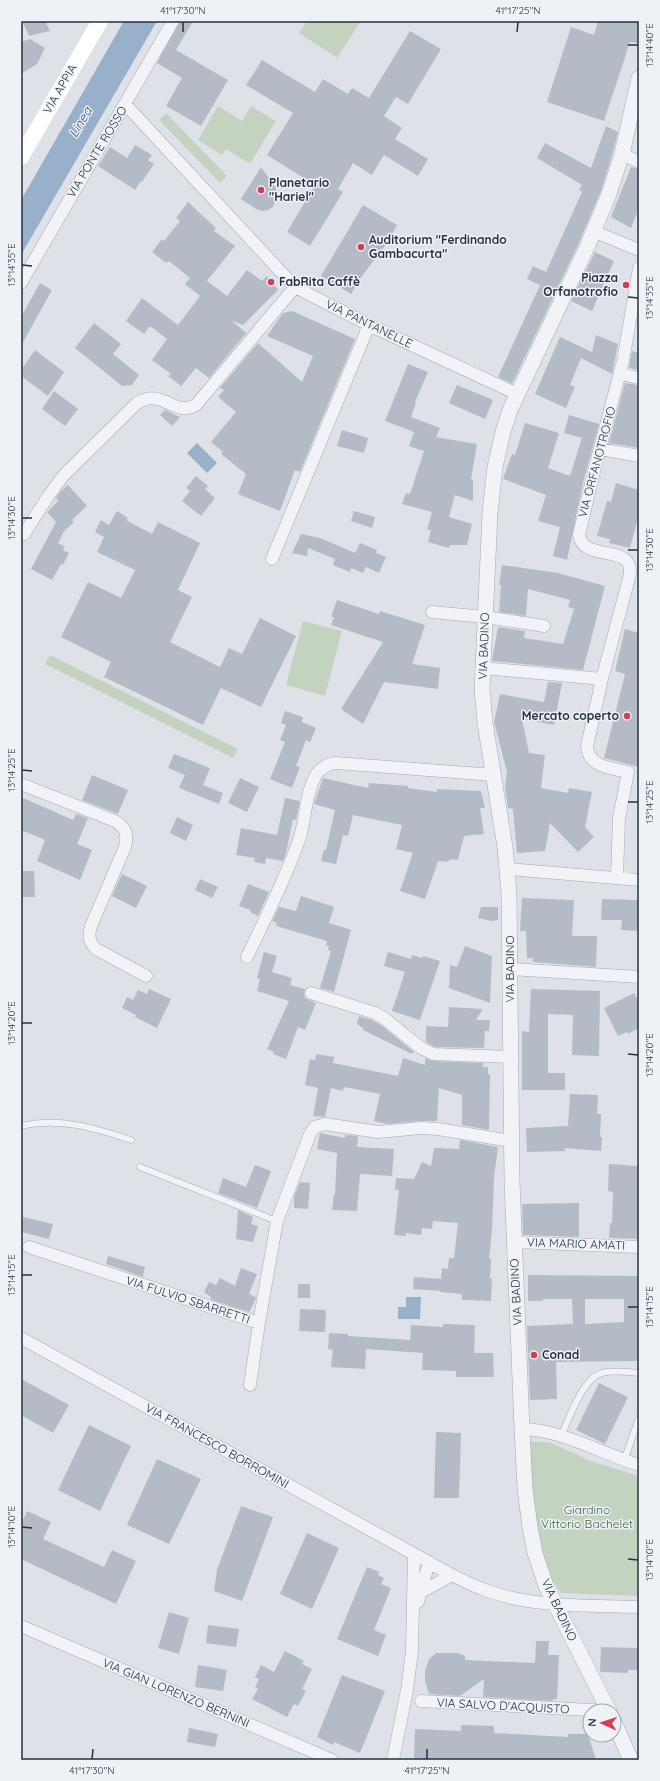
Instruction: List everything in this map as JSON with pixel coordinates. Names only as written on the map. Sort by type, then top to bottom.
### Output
[{"type":"main road","name":"VIA APPIA","points":[[21,156],[100,21]]},
{"type":"street","name":"VIA PONTE ROSSO","points":[[21,283],[108,132],[126,105],[173,21]]},
{"type":"street","name":"VIA BADINO","points":[[605,1703],[554,1604],[538,1566],[531,1536],[525,1488],[511,1141],[510,915],[507,869],[484,715],[483,668],[490,513],[494,467],[503,432],[517,394],[593,231],[622,154],[639,78]]},
{"type":"street","name":"VIA PANTANELLE","points":[[126,105],[295,286],[370,325],[517,394]]},
{"type":"street","points":[[622,154],[639,162]]},
{"type":"street","points":[[593,231],[639,250]]},
{"type":"street","name":"VIA ORFANOTROFIO","points":[[602,679],[629,578],[629,564],[626,560],[619,556],[586,547],[580,539],[580,532],[620,374],[630,328],[639,268]]},
{"type":"street","points":[[24,534],[48,495],[64,475],[137,403],[148,398],[156,398],[183,409],[196,406],[295,286]]},
{"type":"street","points":[[272,559],[370,325]]},
{"type":"street","points":[[620,374],[639,378]]},
{"type":"street","points":[[600,449],[639,456]]},
{"type":"street","points":[[432,612],[485,617],[544,626]]},
{"type":"street","points":[[483,668],[602,679],[588,740],[588,751],[591,759],[598,764],[628,772],[619,818],[617,877]]},
{"type":"street","points":[[247,958],[297,847],[305,821],[311,787],[317,774],[324,766],[336,763],[494,775]]},
{"type":"street","points":[[21,784],[115,821],[123,826],[126,834],[125,848],[91,926],[89,936],[91,944],[96,949],[146,976]]},
{"type":"street","points":[[507,869],[639,880]]},
{"type":"street","points":[[510,969],[639,977]]},
{"type":"street","points":[[311,993],[375,1013],[385,1019],[421,1048],[433,1054],[510,1057]]},
{"type":"street","name":"VIA FULVIO SBARRETTI","points":[[29,1247],[259,1323],[277,1221],[313,1129],[319,1125],[325,1124],[378,1132],[427,1128],[511,1141]]},
{"type":"street","name":"VIA MARIO AMATI","points":[[514,1242],[639,1246]]},
{"type":"street","points":[[250,1384],[259,1323]]},
{"type":"street","name":"VIA FRANCESCO BORROMINI","points":[[21,1338],[476,1587],[506,1596],[554,1604],[639,1607]]},
{"type":"street","points":[[522,1429],[541,1430],[561,1436],[624,1461],[639,1465]]},
{"type":"street","points":[[393,1760],[410,1669],[413,1619],[414,1554]]},
{"type":"street","points":[[413,1619],[429,1562]]},
{"type":"street","points":[[421,1592],[452,1575]]},
{"type":"street","name":"VIA GIAN LORENZO BERNINI","points":[[21,1626],[332,1760]]},
{"type":"street","name":"VIA SALVO D'ACQUISTO","points":[[421,1701],[582,1710]]},
{"type":"street","points":[[622,1740],[631,1760]]},
{"type":"lane","points":[[21,1126],[71,1123],[94,1128],[131,1140]]},
{"type":"lane","points":[[140,1167],[277,1221]]},
{"type":"lane","points":[[561,1436],[586,1384],[592,1377],[607,1372],[639,1373]]},
{"type":"lane","points":[[624,1461],[639,1418]]},
{"type":"green space","points":[[307,21],[361,21],[337,58],[299,33]]},
{"type":"green space","points":[[218,106],[242,121],[251,106],[276,121],[250,164],[226,149],[222,155],[198,140]]},
{"type":"green space","points":[[166,113],[227,176],[220,183],[159,120]]},
{"type":"green space","points":[[303,621],[342,631],[325,696],[286,685]]},
{"type":"green space","points":[[50,655],[238,749],[233,758],[45,664]]},
{"type":"green space","name":"Giardino Vittorio Bachelet","points":[[531,1442],[549,1442],[591,1461],[638,1476],[639,1596],[561,1593],[548,1573],[542,1554],[535,1517],[530,1474]]},
{"type":"water","name":"Linea","points":[[124,21],[157,21],[21,255],[21,200]]},
{"type":"water","points":[[197,443],[217,463],[207,473],[187,453]]},
{"type":"water","points":[[406,1297],[421,1297],[420,1319],[398,1319],[398,1307],[406,1307]]},
{"type":"building","points":[[22,21],[45,21],[50,31],[29,36]]},
{"type":"building","points":[[180,21],[193,21],[176,50],[228,80],[201,126],[166,106],[182,78],[157,63]]},
{"type":"building","points":[[598,21],[639,21],[639,35],[637,43],[630,42],[604,121],[547,102],[571,27],[594,35]]},
{"type":"building","points":[[410,31],[441,49],[408,104],[396,97],[384,116],[402,128],[395,139],[428,159],[418,176],[384,155],[372,175],[353,163],[338,189],[343,192],[310,246],[287,232],[315,185],[267,155],[293,113],[246,85],[262,60],[315,92],[323,79],[348,94],[352,88],[369,98]]},
{"type":"building","points":[[30,39],[45,48],[37,64],[21,74],[21,42]]},
{"type":"building","points":[[606,126],[618,132],[601,191],[578,245],[512,384],[498,377],[540,285],[527,279],[533,266],[546,272],[582,192],[579,190],[582,185],[537,158],[545,143],[591,168]]},
{"type":"building","points":[[135,145],[152,155],[148,160],[154,164],[135,190],[98,166],[110,147],[127,158]]},
{"type":"building","name":"Planetario \"Hariel\"","points":[[261,167],[276,188],[277,196],[273,207],[262,211],[256,209],[241,199]]},
{"type":"building","points":[[631,167],[639,169],[639,208],[631,228],[611,217]]},
{"type":"building","points":[[188,202],[216,228],[214,231],[235,246],[207,281],[227,296],[247,270],[262,281],[267,276],[278,290],[243,325],[232,321],[246,333],[209,378],[196,368],[181,386],[168,376],[171,374],[152,360],[167,339],[150,326],[144,334],[126,321],[142,298],[178,325],[200,296],[185,284],[190,278],[169,261],[166,263],[152,252],[162,239],[164,241],[180,221],[176,218]]},
{"type":"building","name":"Auditorium \"Ferdinando Gambacurta\"","points":[[363,205],[397,225],[387,243],[362,276],[351,294],[321,276]]},
{"type":"building","points":[[595,252],[614,261],[592,311],[571,301]]},
{"type":"building","points":[[40,283],[52,290],[21,346],[21,317]]},
{"type":"building","points":[[292,311],[355,339],[300,472],[295,470],[280,511],[238,494],[246,474],[221,454],[223,452],[211,442],[236,412],[218,397],[224,390],[220,388],[258,343],[302,382],[313,356],[267,336],[283,313]]},
{"type":"building","points":[[94,323],[121,344],[113,354],[139,375],[132,385],[122,386],[75,348]]},
{"type":"building","points":[[596,335],[618,344],[612,374],[581,358],[570,385],[575,387],[566,408],[535,394],[560,337],[592,352]]},
{"type":"building","points":[[35,350],[64,372],[48,396],[21,376],[21,370]]},
{"type":"building","points":[[632,351],[639,353],[639,370],[629,368]]},
{"type":"building","points":[[408,364],[428,372],[415,402],[416,403],[411,417],[440,428],[436,437],[477,444],[471,479],[473,480],[473,501],[455,495],[449,517],[472,524],[467,545],[450,545],[449,548],[428,542],[431,530],[427,530],[432,512],[402,504],[406,493],[410,494],[424,451],[409,446],[414,432],[385,421]]},
{"type":"building","points":[[625,383],[639,385],[639,448],[609,443]]},
{"type":"building","points":[[457,385],[493,400],[485,419],[449,403]]},
{"type":"building","points":[[54,391],[78,409],[65,426],[42,409]]},
{"type":"building","points":[[165,410],[180,417],[172,426],[160,415]]},
{"type":"building","points":[[569,415],[599,424],[584,479],[567,560],[553,556],[560,527],[538,521],[546,495],[503,479],[512,454],[515,455],[525,423],[559,433],[548,468],[570,476],[582,438],[564,433]]},
{"type":"building","points":[[342,430],[368,438],[364,453],[337,446]]},
{"type":"building","points":[[196,476],[208,486],[205,489],[215,498],[201,516],[182,501],[190,491],[186,488]]},
{"type":"building","points":[[616,483],[639,490],[639,514],[630,548],[609,543],[610,539],[597,536],[607,501],[611,502]]},
{"type":"building","points":[[68,485],[87,506],[72,520],[74,522],[64,531],[58,543],[65,547],[63,550],[69,553],[63,565],[61,564],[52,580],[31,569],[56,522],[47,512],[58,501],[56,498],[60,492]]},
{"type":"building","points":[[117,511],[128,518],[126,520],[152,534],[158,522],[200,543],[178,590],[192,597],[170,642],[220,667],[229,648],[242,654],[260,618],[296,636],[261,707],[221,688],[203,725],[104,677],[111,662],[61,637],[88,582],[121,598],[135,570],[97,552],[104,537],[95,532],[101,520],[109,525]]},
{"type":"building","points":[[354,511],[375,517],[372,528],[351,521]]},
{"type":"building","points":[[301,534],[320,538],[355,553],[360,543],[377,550],[376,553],[386,557],[379,573],[366,567],[363,573],[351,568],[350,572],[333,565],[335,559],[308,548],[307,556],[292,553]]},
{"type":"building","points":[[502,565],[558,573],[605,586],[583,670],[492,661],[498,627],[525,631],[524,638],[563,644],[574,609],[568,607],[570,600],[528,589],[526,616],[499,612],[501,585],[499,585]]},
{"type":"building","points":[[337,600],[379,614],[380,611],[425,625],[412,664],[440,668],[438,689],[384,682],[363,724],[341,709],[383,642],[331,625],[334,617],[331,617]]},
{"type":"building","name":"Mercato coperto","points":[[625,629],[639,633],[639,767],[604,758],[625,674],[615,671]]},
{"type":"building","points":[[548,682],[562,683],[554,725],[522,719],[529,753],[545,755],[541,788],[568,793],[569,788],[592,792],[585,827],[594,837],[578,852],[550,823],[545,851],[517,853],[513,809],[508,808],[505,788],[507,772],[494,722],[500,694],[544,702]]},
{"type":"building","points":[[285,711],[303,717],[302,722],[316,728],[310,742],[306,740],[296,766],[300,767],[292,788],[270,779],[285,742],[280,740],[286,725],[281,723]]},
{"type":"building","points":[[174,754],[210,768],[203,785],[223,793],[219,804],[179,788],[185,775],[168,768]]},
{"type":"building","points":[[92,775],[128,790],[118,814],[82,800]]},
{"type":"building","points":[[240,778],[259,787],[247,812],[228,803]]},
{"type":"building","points":[[323,778],[368,788],[369,783],[408,786],[408,788],[437,792],[437,789],[481,791],[485,808],[480,808],[484,834],[464,836],[458,860],[451,859],[451,861],[448,860],[447,862],[438,861],[425,899],[400,891],[413,853],[396,849],[402,825],[353,815],[348,836],[343,835],[336,864],[321,861],[324,850],[326,850],[335,810],[314,804]]},
{"type":"building","points":[[21,797],[73,820],[76,814],[88,818],[77,844],[92,850],[80,880],[37,861],[45,840],[21,830]]},
{"type":"building","points":[[285,798],[300,801],[296,820],[293,819],[283,861],[266,858],[265,864],[254,862],[255,858],[236,855],[241,828],[277,835]]},
{"type":"building","points":[[177,817],[193,825],[186,841],[170,833]]},
{"type":"building","points":[[21,871],[34,871],[35,897],[21,897]]},
{"type":"building","points":[[122,874],[147,886],[136,908],[112,896]]},
{"type":"building","points":[[200,879],[218,887],[212,898],[195,890]]},
{"type":"building","points":[[248,884],[269,892],[258,916],[250,912],[251,910],[239,906]]},
{"type":"building","points":[[301,896],[334,907],[329,923],[351,930],[334,992],[320,988],[331,951],[328,950],[329,946],[326,945],[327,941],[276,926],[277,923],[272,921],[279,907],[296,911]]},
{"type":"building","points":[[522,898],[574,900],[572,936],[597,936],[596,967],[533,962],[533,958],[527,958],[526,931],[520,931]]},
{"type":"building","points":[[602,899],[638,900],[639,931],[621,930],[622,920],[601,920]]},
{"type":"building","points":[[481,907],[498,907],[498,920],[492,921],[478,918]]},
{"type":"building","points":[[465,946],[492,956],[490,1003],[449,988],[450,965],[457,967]]},
{"type":"building","points":[[264,952],[277,956],[272,972],[292,978],[290,985],[305,989],[305,998],[316,1003],[305,1030],[298,1027],[286,1059],[273,1054],[274,1052],[267,1049],[289,1001],[257,991],[260,979],[257,978]]},
{"type":"building","points":[[388,952],[411,959],[412,955],[422,958],[423,956],[440,961],[420,1020],[392,1011],[405,972],[384,966]]},
{"type":"building","points":[[149,989],[171,999],[157,1028],[135,1017],[136,1015],[122,1008],[127,997],[133,1000],[138,990],[147,994]]},
{"type":"building","points":[[531,989],[600,991],[599,1056],[572,1055],[573,1015],[548,1014],[548,1073],[565,1073],[565,1090],[522,1090],[522,1031],[529,1032]]},
{"type":"building","points":[[634,993],[639,1002],[639,1028],[628,1034],[627,1032],[618,1036],[604,1008]]},
{"type":"building","points":[[449,1007],[483,1009],[476,1020],[490,1020],[489,1031],[485,1031],[484,1048],[435,1047],[426,1042],[426,1026],[448,1027]]},
{"type":"building","points":[[359,1016],[372,1020],[381,1025],[414,1052],[412,1054],[363,1030],[363,1028],[357,1024]]},
{"type":"building","points":[[316,1054],[334,1057],[333,1063],[398,1076],[403,1058],[425,1065],[425,1058],[433,1061],[483,1063],[483,1067],[488,1067],[488,1074],[490,1075],[489,1130],[462,1125],[462,1095],[439,1088],[437,1121],[387,1124],[374,1121],[380,1094],[344,1087],[343,1091],[331,1088],[325,1117],[313,1116],[318,1088],[305,1085],[310,1059],[315,1060]]},
{"type":"building","points":[[570,1094],[598,1095],[597,1114],[601,1114],[601,1151],[565,1148],[565,1151],[527,1152],[526,1128],[568,1126]]},
{"type":"building","points":[[320,1133],[345,1138],[345,1135],[358,1136],[357,1147],[394,1149],[392,1176],[360,1174],[357,1211],[332,1210],[335,1194],[337,1153],[317,1149]]},
{"type":"building","points":[[460,1140],[498,1147],[494,1177],[492,1231],[489,1259],[491,1259],[490,1278],[492,1279],[491,1301],[462,1300],[462,1294],[413,1289],[414,1277],[441,1279],[442,1268],[448,1269],[449,1258],[454,1258],[458,1223],[433,1221],[432,1229],[422,1228],[421,1235],[406,1233],[406,1236],[394,1235],[399,1190],[395,1190],[396,1178],[414,1179],[422,1162],[431,1166],[434,1148],[459,1149]]},
{"type":"building","points":[[609,1164],[639,1166],[639,1239],[609,1238],[610,1223],[612,1223],[613,1192],[608,1191]]},
{"type":"building","points":[[255,1165],[271,1171],[257,1208],[218,1193],[223,1178],[246,1187]]},
{"type":"building","points":[[300,1182],[310,1183],[308,1209],[294,1208],[294,1196]]},
{"type":"building","points":[[579,1203],[579,1237],[523,1235],[522,1204]]},
{"type":"building","points":[[238,1210],[253,1217],[251,1224],[258,1226],[253,1242],[236,1239]]},
{"type":"building","points":[[23,1217],[53,1224],[49,1239],[21,1232]]},
{"type":"building","points":[[108,1256],[145,1267],[143,1277],[106,1264]]},
{"type":"building","points":[[241,1268],[257,1274],[249,1294],[256,1297],[249,1312],[212,1300],[210,1298],[211,1297],[204,1292],[209,1282],[216,1285],[220,1278],[235,1286]]},
{"type":"building","points":[[528,1275],[639,1276],[639,1361],[556,1362],[557,1399],[530,1400],[527,1326],[573,1324],[572,1299],[543,1299],[543,1301],[528,1301]],"holes":[[[585,1299],[624,1299],[624,1322],[585,1324]]]},
{"type":"building","points":[[298,1284],[310,1284],[310,1298],[298,1298]]},
{"type":"building","points":[[300,1309],[326,1310],[325,1332],[299,1331]]},
{"type":"building","points":[[443,1324],[475,1325],[474,1353],[493,1353],[494,1377],[456,1377],[456,1371],[422,1370],[423,1353],[366,1349],[365,1369],[331,1367],[333,1350],[328,1349],[329,1333],[348,1334],[348,1336],[410,1340],[411,1325],[443,1327]]},
{"type":"building","points":[[21,1379],[69,1405],[53,1433],[21,1415]]},
{"type":"building","points":[[599,1383],[628,1397],[605,1444],[576,1430]]},
{"type":"building","points":[[89,1425],[131,1446],[100,1511],[58,1490]]},
{"type":"building","points":[[436,1432],[461,1433],[459,1498],[434,1498]]},
{"type":"building","points":[[157,1459],[201,1479],[169,1544],[127,1525]]},
{"type":"building","points":[[241,1506],[273,1517],[242,1601],[214,1591],[217,1570]]},
{"type":"building","points":[[27,1511],[51,1522],[43,1539],[104,1567],[112,1550],[136,1561],[116,1604],[21,1559],[21,1524]]},
{"type":"building","points":[[307,1533],[339,1548],[312,1609],[280,1594]]},
{"type":"building","points":[[367,1567],[379,1572],[378,1575],[384,1578],[381,1584],[391,1588],[374,1630],[386,1635],[378,1656],[337,1639]]},
{"type":"building","points":[[169,1612],[189,1618],[179,1654],[158,1648]]},
{"type":"building","points":[[208,1625],[239,1629],[236,1647],[206,1643]]},
{"type":"building","points":[[536,1641],[549,1641],[548,1655],[559,1655],[557,1699],[553,1699],[553,1701],[483,1697],[484,1679],[460,1696],[429,1694],[425,1681],[425,1671],[429,1659],[436,1653],[458,1653],[465,1656],[465,1660],[535,1663]]},
{"type":"building","points":[[601,1647],[639,1648],[639,1670],[628,1670],[628,1673],[600,1672]]},
{"type":"building","points":[[285,1651],[304,1661],[302,1664],[312,1669],[302,1689],[306,1691],[298,1706],[294,1704],[287,1717],[252,1699],[258,1689],[255,1687],[259,1679],[255,1677],[261,1665],[274,1672]]},
{"type":"building","points":[[198,1665],[227,1670],[223,1691],[195,1687]]},
{"type":"building","points":[[342,1675],[385,1691],[360,1753],[334,1742],[333,1745],[317,1737]]},
{"type":"building","points":[[461,1725],[494,1726],[494,1733],[568,1737],[568,1734],[582,1734],[582,1743],[591,1743],[596,1760],[414,1760],[415,1729],[461,1731]]},
{"type":"building","points":[[189,1728],[218,1734],[215,1747],[187,1742]]},
{"type":"place","name":"Planetario \"Hariel\"","points":[[261,190]]},
{"type":"place","name":"Auditorium \"Ferdinando Gambacurta\"","points":[[361,247]]},
{"type":"place","name":"FabRita Caffè","points":[[271,282]]},
{"type":"place","name":"Piazza Orfanotrofio","points":[[626,285]]},
{"type":"place","name":"Mercato coperto","points":[[627,716]]},
{"type":"place","name":"Conad","points":[[534,1355]]}]
